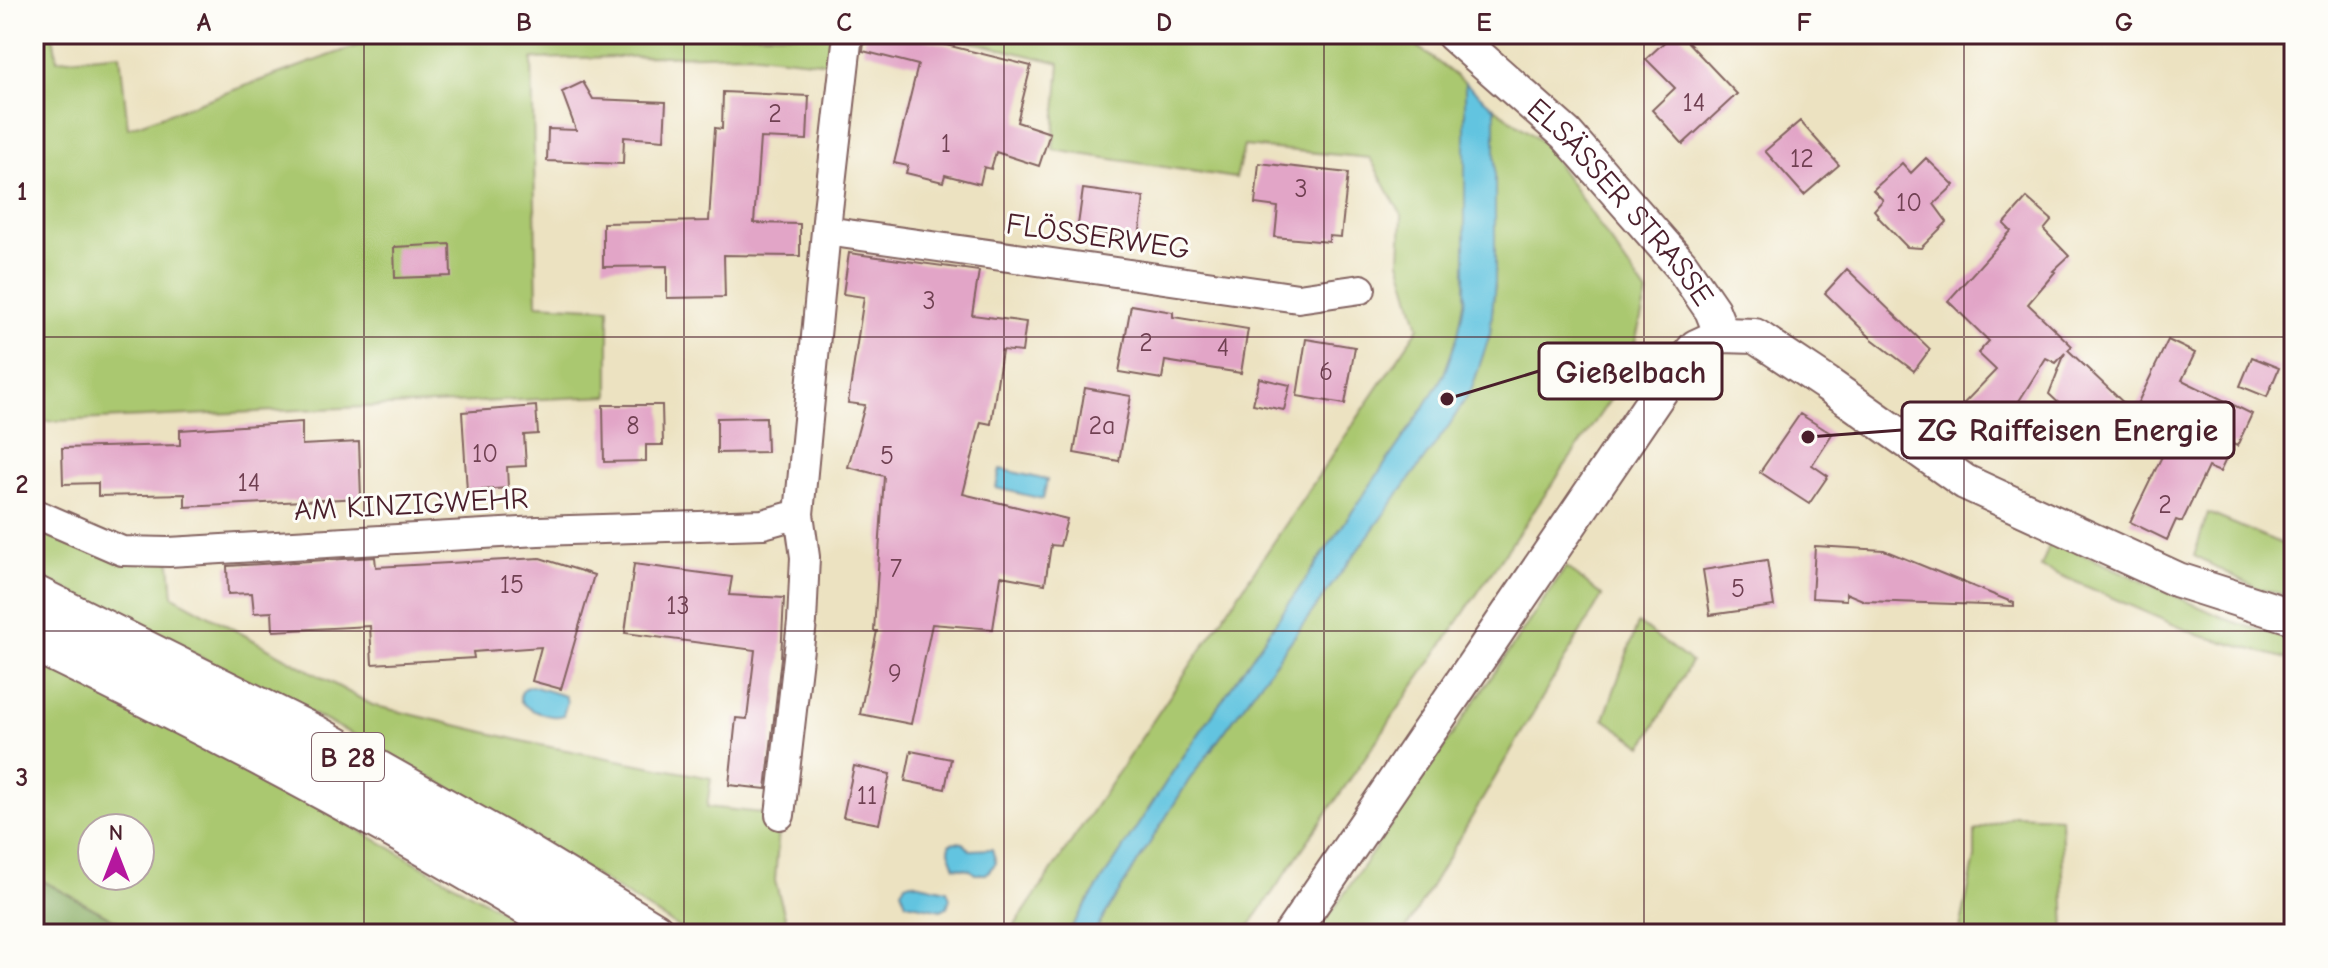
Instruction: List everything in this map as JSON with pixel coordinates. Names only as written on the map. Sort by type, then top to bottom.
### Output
[{"type":"highway","name":"B 28","points":[[34,598],[313,737],[526,857],[653,934]]},
{"type":"highway","name":"B 28","points":[[34,639],[300,773],[508,890],[578,934]]},
{"type":"street","points":[[780,815],[802,622],[805,557],[799,514],[848,34]]},
{"type":"street","name":"ELSÄSSER STRASSE","points":[[1453,34],[1566,134],[1681,265],[1712,310],[1722,335],[1755,336],[1965,482],[2178,580],[2294,617]]},
{"type":"street","name":"FLÖSSERWEG","points":[[826,231],[1298,298],[1361,289]]},
{"type":"street","points":[[1291,934],[1667,381],[1696,347],[1722,335]]},
{"type":"street","name":"AM KINZIGWEHR","points":[[34,513],[122,551],[169,552],[538,531],[763,524],[799,514]]},
{"type":"green space","points":[[34,34],[53,34],[57,60],[120,54],[128,128],[390,34],[848,34],[845,65],[748,54],[532,59],[537,304],[609,308],[609,396],[34,422]]},
{"type":"green space","points":[[940,34],[1401,34],[1465,83],[1465,298],[1458,335],[1444,374],[1172,773],[1067,934],[1009,934],[1419,327],[1400,261],[1402,216],[1370,158],[1244,146],[1236,178],[1053,150],[1060,63]]},
{"type":"green space","points":[[1495,108],[1542,142],[1647,294],[1627,375],[1244,934],[1093,934],[1189,780],[1450,424],[1472,388],[1490,334],[1495,282]]},
{"type":"green space","points":[[34,513],[169,552],[173,596],[372,705],[535,744],[711,778],[707,807],[780,815],[775,881],[790,934],[689,934],[500,816],[350,733],[34,573]]},
{"type":"green space","points":[[2208,513],[2294,549],[2294,597],[2257,588],[2194,556]]},
{"type":"green space","points":[[2051,540],[2231,621],[2294,641],[2294,661],[2198,635],[2041,567]]},
{"type":"green space","points":[[1566,567],[1602,596],[1403,934],[1317,934]]},
{"type":"green space","points":[[1638,623],[1691,662],[1643,746],[1604,719]]},
{"type":"green space","points":[[34,659],[284,788],[543,934],[140,934],[34,876]]},
{"type":"green space","points":[[2014,815],[2061,817],[2065,934],[1959,934],[1975,858],[1975,831]]},
{"type":"green space","points":[[34,876],[140,934],[42,934],[34,924]]},
{"type":"water","points":[[1465,83],[1495,108],[1495,282],[1490,334],[1472,388],[1450,424],[1189,780],[1093,934],[1067,934],[1172,773],[1444,374],[1458,335],[1465,298]]},
{"type":"water","points":[[1000,469],[1047,480],[1043,499],[996,488]]},
{"type":"water","points":[[532,686],[565,696],[567,702],[563,715],[546,715],[523,704],[520,700],[522,692]]},
{"type":"water","points":[[950,843],[963,843],[970,850],[992,849],[996,863],[986,874],[975,874],[969,869],[955,867],[949,851]]},
{"type":"water","points":[[911,882],[947,890],[950,898],[947,907],[941,910],[906,903],[901,890]]},
{"type":"building","points":[[865,34],[902,34],[1031,66],[1017,122],[1050,133],[1039,166],[996,152],[991,169],[984,167],[980,184],[945,175],[943,182],[906,173],[908,166],[894,163],[918,65],[863,51]]},
{"type":"building","points":[[1673,34],[1680,34],[1737,94],[1683,144],[1652,110],[1675,88],[1646,59]]},
{"type":"building","points":[[583,82],[593,99],[666,102],[664,140],[624,137],[623,164],[547,161],[548,129],[576,130],[562,92]]},
{"type":"building","points":[[723,92],[809,96],[807,140],[760,138],[754,223],[800,224],[800,256],[724,255],[725,297],[667,298],[667,266],[603,267],[603,223],[709,221],[715,128],[722,129]]},
{"type":"building","points":[[1800,121],[1839,165],[1804,195],[1765,151]]},
{"type":"building","points":[[1926,158],[1954,185],[1934,204],[1947,222],[1921,248],[1907,247],[1878,217],[1874,210],[1883,200],[1873,190],[1902,163],[1911,173]]},
{"type":"building","points":[[1259,163],[1348,173],[1341,237],[1329,236],[1329,242],[1275,237],[1278,207],[1255,204]]},
{"type":"building","points":[[1083,189],[1144,197],[1139,239],[1077,232]]},
{"type":"building","points":[[2027,198],[2052,220],[2044,230],[2069,256],[2053,271],[2028,304],[2072,346],[2068,350],[2129,408],[2098,440],[2049,394],[2065,353],[2056,363],[2046,358],[2019,401],[1974,450],[1941,427],[1996,370],[1978,353],[1989,341],[1948,301],[2011,231],[2004,224]]},
{"type":"building","points":[[450,244],[451,276],[395,278],[394,247]]},
{"type":"building","points":[[849,253],[979,271],[972,315],[1026,322],[1022,352],[1002,350],[991,424],[981,422],[963,494],[1067,519],[1060,546],[1051,545],[1045,584],[1001,576],[993,629],[932,624],[911,724],[860,714],[877,631],[874,631],[884,476],[848,467],[865,405],[848,403],[864,297],[843,294]]},
{"type":"building","points":[[1847,269],[1930,349],[1914,371],[1872,339],[1825,293]]},
{"type":"building","points":[[1131,305],[1173,312],[1173,317],[1248,329],[1241,373],[1165,361],[1162,379],[1119,372]]},
{"type":"building","points":[[1306,339],[1355,347],[1345,404],[1297,396]]},
{"type":"building","points":[[2168,340],[2195,353],[2182,380],[2252,414],[2220,472],[2208,467],[2182,522],[2176,520],[2167,540],[2130,522],[2169,442],[2128,423]]},
{"type":"building","points":[[2252,357],[2279,368],[2267,397],[2240,386]]},
{"type":"building","points":[[1259,378],[1290,385],[1284,410],[1253,404]]},
{"type":"building","points":[[1085,388],[1131,396],[1119,461],[1074,453]]},
{"type":"building","points":[[603,405],[662,405],[663,445],[646,445],[646,461],[604,462]]},
{"type":"building","points":[[536,406],[538,434],[524,435],[526,466],[507,467],[508,488],[467,491],[462,412]]},
{"type":"building","points":[[1800,414],[1832,434],[1812,465],[1828,476],[1809,504],[1760,472]]},
{"type":"building","points":[[766,417],[767,452],[717,453],[717,418]]},
{"type":"building","points":[[302,422],[302,445],[359,442],[361,498],[185,507],[185,494],[98,496],[98,483],[63,484],[62,448],[180,445],[180,430]]},
{"type":"building","points":[[1815,546],[1884,550],[2014,603],[2014,606],[1865,601],[1846,593],[1846,600],[1812,598]]},
{"type":"building","points":[[375,557],[376,567],[540,558],[594,575],[561,689],[532,681],[541,647],[473,652],[474,658],[372,664],[370,626],[273,631],[272,612],[254,613],[252,593],[228,594],[227,566]]},
{"type":"building","points":[[1767,560],[1774,606],[1710,615],[1703,570]]},
{"type":"building","points":[[634,564],[732,577],[729,595],[784,598],[781,658],[766,789],[729,785],[736,718],[747,719],[755,650],[625,633]]},
{"type":"building","points":[[911,751],[951,759],[945,789],[905,781]]},
{"type":"building","points":[[854,766],[890,774],[879,824],[843,817]]},
{"type":"place","name":"Gießelbach","points":[[1447,399]]},
{"type":"place","name":"ZG Raiffeisen Energie","points":[[1808,437]]}]
